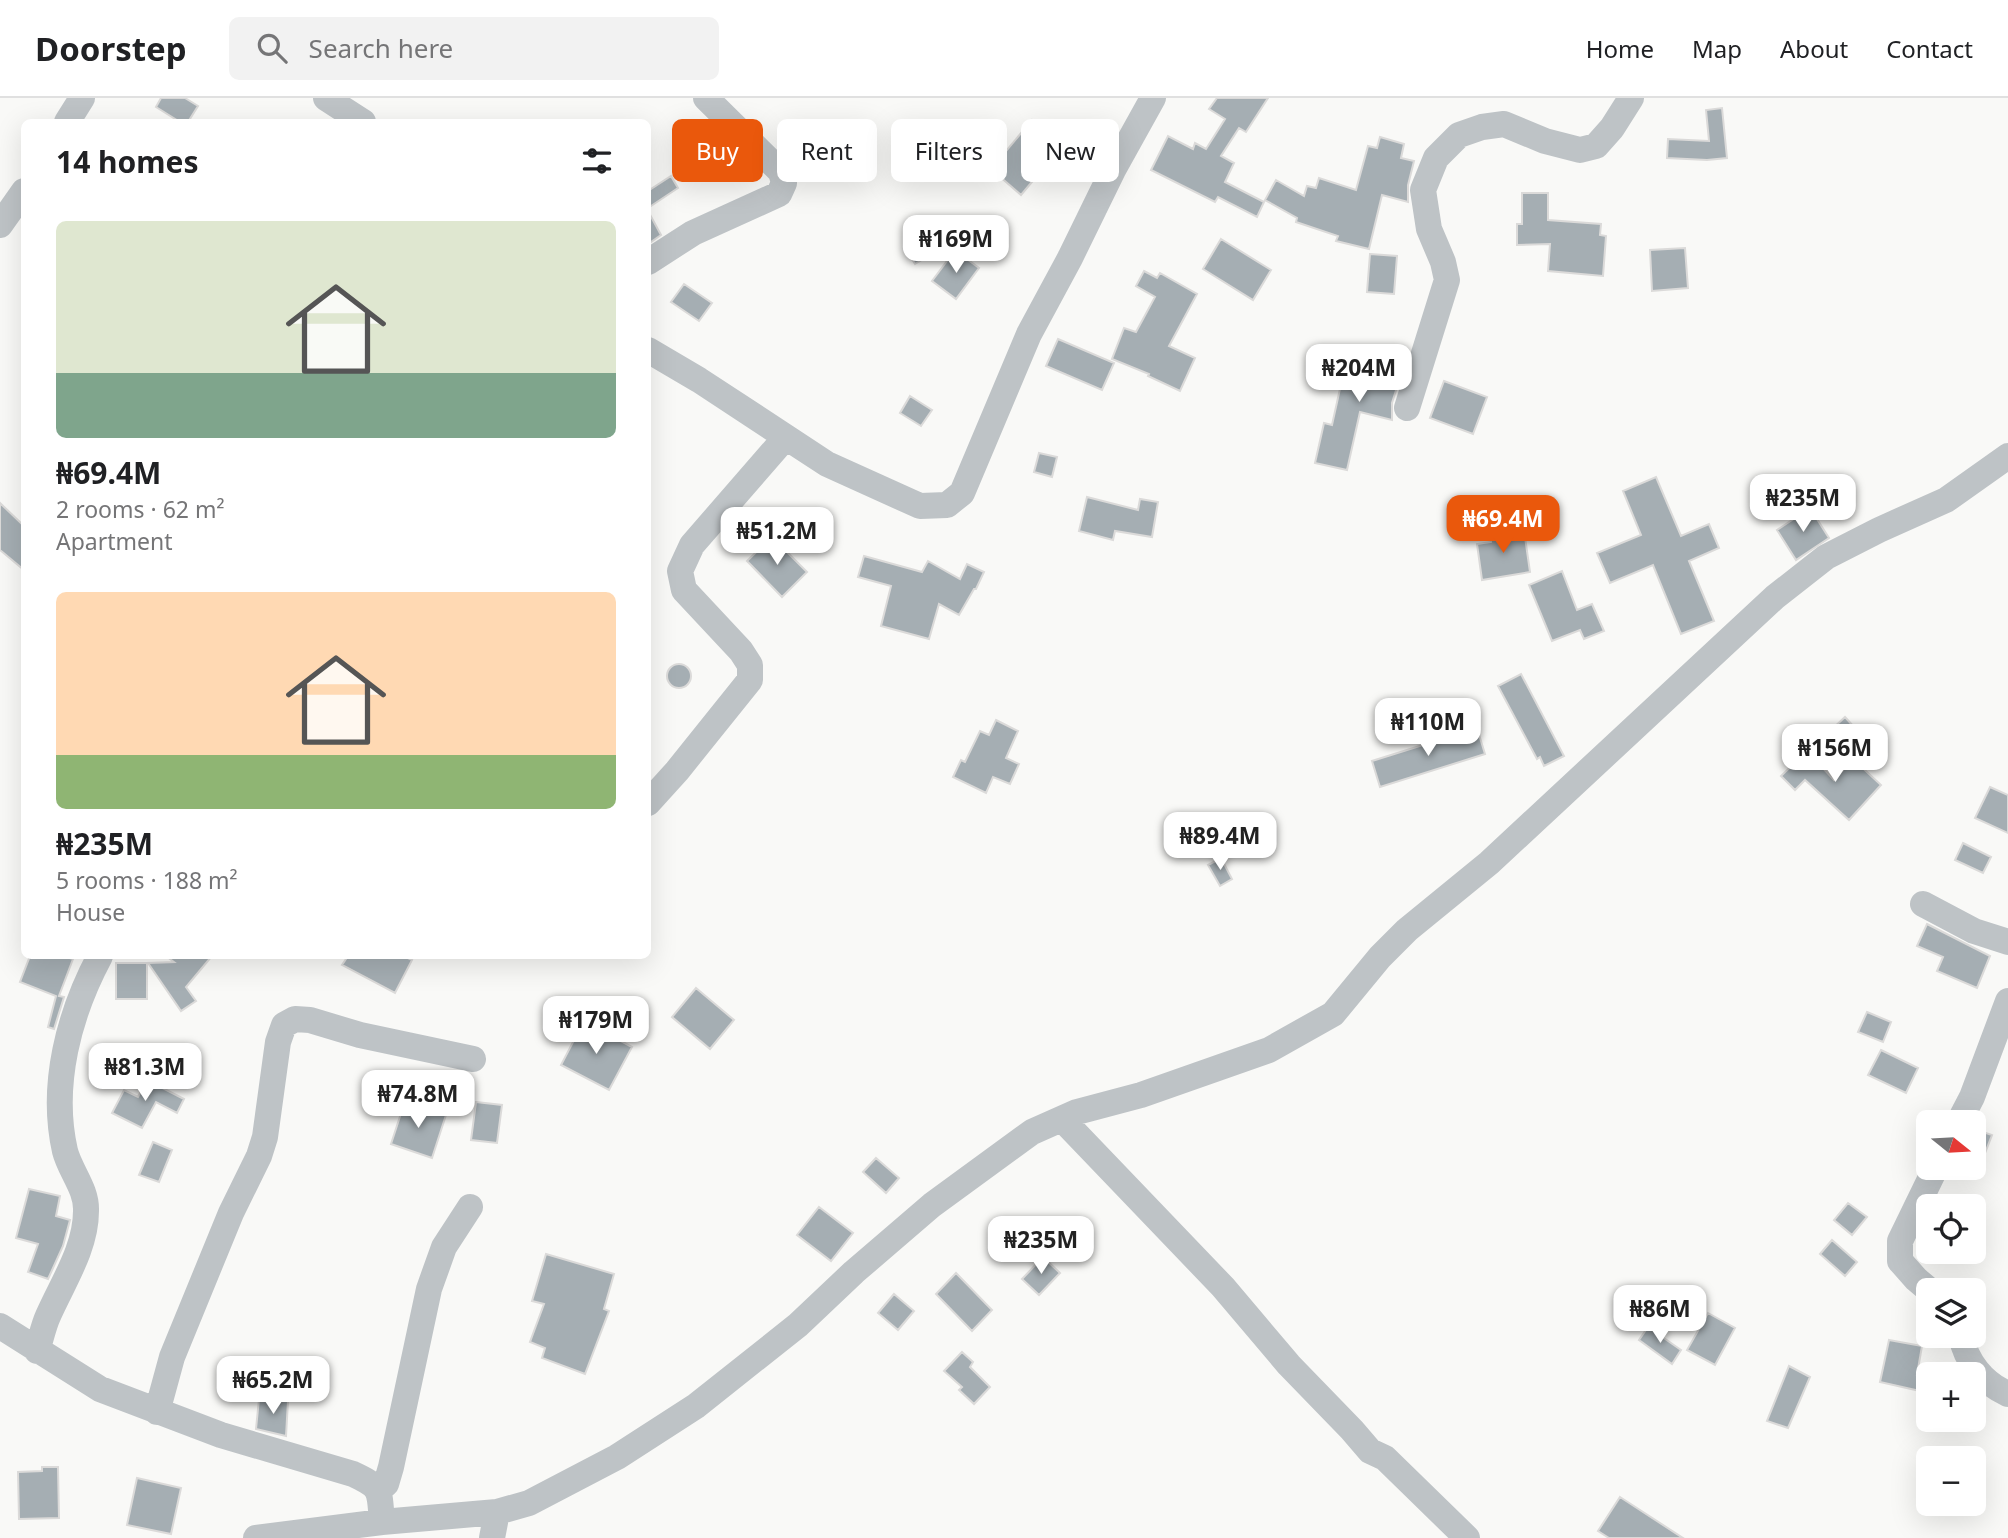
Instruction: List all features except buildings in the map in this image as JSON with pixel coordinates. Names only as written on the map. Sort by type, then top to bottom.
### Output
[{"type":"street","points":[[69,119],[82,98]]},
{"type":"street","points":[[326,98],[358,119]]},
{"type":"street","points":[[651,260],[693,233],[779,194],[784,183],[781,172],[706,98]]},
{"type":"street","points":[[651,352],[827,464],[920,506],[947,505],[962,493],[1029,334],[1153,98]]},
{"type":"street","points":[[1407,408],[1447,280],[1443,262],[1429,229],[1423,190],[1436,158],[1459,135],[1482,127],[1504,124],[1545,141],[1580,150],[1596,146],[1612,128],[1630,98]]},
{"type":"street","points":[[0,225],[21,195]]},
{"type":"street","points":[[651,800],[750,680],[750,665],[741,651],[684,590],[680,571],[692,545],[785,438]]},
{"type":"street","points":[[256,1538],[382,1522],[497,1512],[529,1503],[617,1457],[696,1406],[798,1325],[854,1272],[932,1205],[1032,1132],[1062,1119],[1269,1050],[1333,1014],[1380,957],[1407,930],[1489,863],[1776,597],[1826,557],[1946,499],[2008,456]]},
{"type":"street","points":[[1923,904],[1974,931],[2008,942]]},
{"type":"street","points":[[37,1351],[47,1319],[84,1233],[87,1208],[81,1187],[65,1154],[59,1115],[61,1073],[74,1013],[99,959]]},
{"type":"street","points":[[1965,1110],[2008,1001]]},
{"type":"street","points":[[157,1412],[172,1357],[262,1147],[278,1042],[284,1025],[295,1019],[310,1020],[360,1035],[473,1059]]},
{"type":"street","points":[[1062,1119],[1223,1287],[1289,1365],[1370,1451],[1385,1458],[1467,1538]]},
{"type":"street","points":[[1916,1279],[1900,1261],[1900,1241],[1930,1180]]},
{"type":"street","points":[[379,1490],[386,1484],[391,1467],[429,1289],[444,1247],[470,1207]]},
{"type":"street","points":[[0,1326],[100,1389],[258,1447],[353,1474],[371,1482],[379,1490],[382,1522]]},
{"type":"street","points":[[1964,1348],[1979,1376],[2008,1394]]},
{"type":"street","points":[[492,1538],[497,1512]]}]
